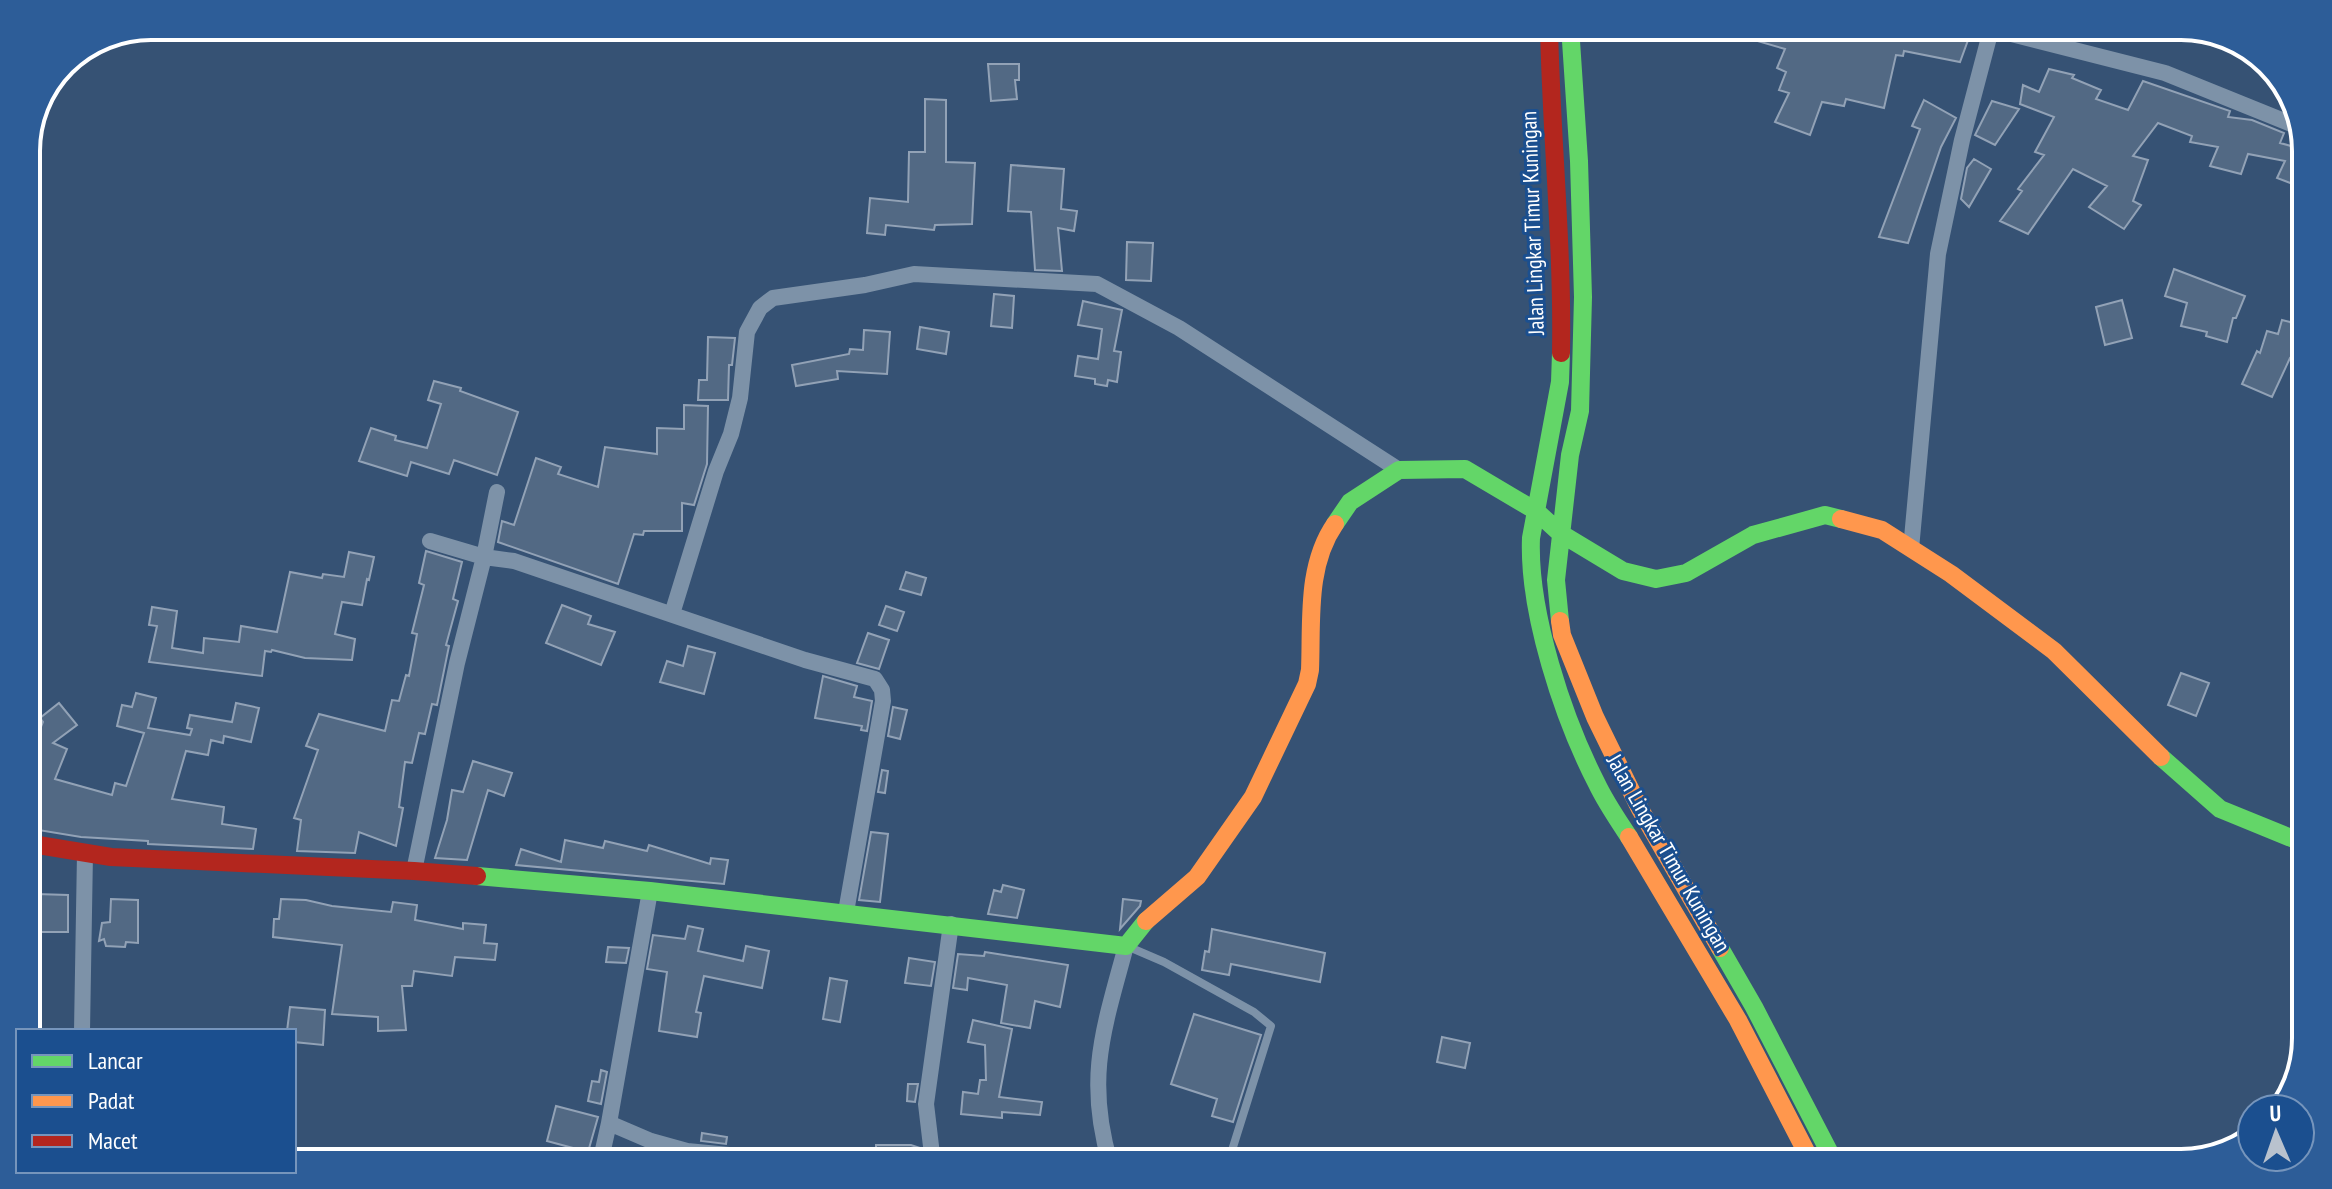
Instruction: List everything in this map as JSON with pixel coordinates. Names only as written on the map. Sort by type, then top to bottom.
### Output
[{"type":"street","name":"Jalan Lingkar Timur Kuningan","points":[[1550,40],[1562,303],[1560,382],[1531,538],[1530,563],[1535,604],[1560,694],[1597,784],[1738,1020],[1805,1149]]},
{"type":"street","name":"Jalan Lingkar Timur Kuningan","points":[[1571,40],[1583,297],[1580,411],[1570,455],[1556,580],[1559,619],[1567,652],[1640,809],[1754,1007],[1829,1149]]},
{"type":"street","points":[[1911,549],[1938,254],[1985,40]]},
{"type":"street","points":[[2038,40],[2165,73],[2288,123]]},
{"type":"street","points":[[672,614],[716,471],[731,434],[740,398],[747,332],[760,308],[773,298],[865,285],[914,274],[1097,284],[1179,328],[1399,470]]},
{"type":"street","points":[[1106,1149],[1101,1134],[1097,1082],[1100,1041],[1126,946],[1145,922],[1197,877],[1253,797],[1307,684],[1314,573],[1326,537],[1350,502],[1399,470],[1465,469],[1536,511],[1560,533],[1623,571],[1656,579],[1686,573],[1753,535],[1825,515],[1882,530],[1951,574],[2054,651],[2170,766],[2220,809],[2292,838]]},
{"type":"street","points":[[414,871],[457,663],[497,492]]},
{"type":"street","points":[[430,541],[484,557],[514,561],[805,660],[875,679],[882,690],[883,701],[846,912]]},
{"type":"street","points":[[40,845],[111,857],[414,871],[650,891],[1126,946]]},
{"type":"street","points":[[82,1029],[85,853]]},
{"type":"street","points":[[603,1149],[650,891]]},
{"type":"street","points":[[931,1149],[926,1104],[951,924]]},
{"type":"street","points":[[609,1123],[651,1141],[680,1149]]},
{"type":"lane","points":[[1126,946],[1164,962],[1254,1012],[1271,1026],[1232,1149]]},
{"type":"building","points":[[1754,40],[1968,40],[1960,62],[1904,51],[1903,56],[1896,55],[1884,108],[1846,99],[1844,106],[1822,102],[1810,135],[1775,122],[1789,93],[1779,90],[1786,72],[1777,68],[1785,49]]},
{"type":"building","points":[[988,64],[1019,64],[1019,80],[1015,80],[1017,99],[991,101]]},
{"type":"building","points":[[2049,69],[2074,75],[2072,78],[2101,90],[2096,99],[2128,110],[2143,81],[2230,111],[2228,117],[2252,120],[2284,133],[2280,143],[2292,146],[2292,184],[2277,178],[2285,161],[2248,154],[2241,174],[2210,166],[2218,147],[2190,142],[2192,136],[2158,123],[2133,156],[2148,160],[2133,201],[2141,205],[2124,229],[2089,207],[2107,186],[2073,169],[2028,234],[2000,221],[2022,191],[2018,189],[2044,155],[2035,152],[2054,117],[2020,104],[2023,85],[2039,92]]},
{"type":"building","points":[[925,99],[946,100],[946,162],[975,163],[972,224],[935,225],[934,230],[886,225],[885,235],[867,233],[870,198],[908,202],[909,152],[925,152]]},
{"type":"building","points":[[1924,100],[1956,118],[1941,147],[1908,243],[1879,237],[1920,129],[1912,126]]},
{"type":"building","points":[[1992,101],[2019,109],[1995,145],[1975,135]]},
{"type":"building","points":[[1974,159],[1991,169],[1969,207],[1961,199],[1967,168]]},
{"type":"building","points":[[1011,165],[1064,169],[1061,209],[1077,211],[1074,231],[1058,228],[1062,271],[1035,270],[1031,212],[1008,211]]},
{"type":"building","points":[[1127,242],[1153,243],[1151,281],[1126,280]]},
{"type":"building","points":[[2174,269],[2245,296],[2236,318],[2233,318],[2227,342],[2206,336],[2207,332],[2181,326],[2187,303],[2165,296]]},
{"type":"building","points":[[994,294],[1014,296],[1012,328],[991,326]]},
{"type":"building","points":[[2122,300],[2132,338],[2105,345],[2096,307]]},
{"type":"building","points":[[1083,301],[1122,310],[1114,351],[1121,352],[1117,382],[1108,380],[1107,386],[1095,384],[1095,379],[1075,376],[1078,356],[1098,359],[1102,329],[1078,325]]},
{"type":"building","points":[[2282,320],[2292,324],[2292,358],[2272,397],[2242,384],[2257,351],[2260,353],[2267,331],[2278,334]]},
{"type":"building","points":[[920,327],[949,332],[946,354],[917,349]]},
{"type":"building","points":[[864,330],[890,332],[887,374],[837,371],[838,379],[796,386],[792,365],[849,354],[850,349],[863,350]]},
{"type":"building","points":[[708,337],[735,338],[732,365],[729,365],[728,400],[698,400],[699,380],[707,380]]},
{"type":"building","points":[[434,381],[461,388],[460,391],[518,412],[497,475],[454,460],[449,474],[411,462],[407,476],[359,461],[371,428],[396,436],[395,440],[427,448],[441,404],[428,400]]},
{"type":"building","points":[[684,405],[708,406],[707,464],[694,505],[682,503],[682,531],[634,534],[618,584],[498,542],[502,521],[514,525],[536,458],[561,467],[558,474],[598,487],[605,447],[657,454],[657,428],[684,429]]},
{"type":"building","points":[[426,551],[462,562],[453,599],[458,601],[446,645],[449,646],[437,705],[432,704],[425,734],[419,733],[412,763],[405,762],[399,807],[403,808],[396,846],[359,832],[355,853],[297,851],[301,820],[294,818],[318,750],[306,746],[319,714],[385,731],[392,700],[399,701],[406,675],[409,676],[417,634],[412,633],[424,585],[419,583]]},
{"type":"building","points":[[349,552],[374,557],[362,605],[342,602],[335,634],[355,639],[352,660],[305,658],[265,651],[262,676],[149,662],[157,626],[149,625],[152,607],[177,611],[172,648],[203,653],[204,638],[239,642],[241,626],[277,632],[290,572],[322,578],[323,574],[344,577]]},
{"type":"building","points":[[906,572],[926,578],[921,595],[900,589]]},
{"type":"building","points":[[562,605],[591,616],[588,624],[615,632],[601,665],[546,643]]},
{"type":"building","points":[[886,606],[904,612],[897,631],[879,625]]},
{"type":"building","points":[[868,633],[889,640],[879,669],[857,663]]},
{"type":"building","points":[[688,646],[715,653],[704,694],[660,682],[667,661],[683,666]]},
{"type":"building","points":[[2181,673],[2209,683],[2196,716],[2168,705]]},
{"type":"building","points":[[823,676],[857,686],[854,697],[872,701],[867,731],[861,730],[862,726],[815,718]]},
{"type":"building","points":[[136,693],[156,698],[148,728],[190,735],[192,729],[187,728],[190,715],[232,722],[236,703],[259,708],[251,742],[224,736],[223,743],[211,740],[208,755],[186,751],[172,799],[224,807],[222,824],[256,829],[253,849],[148,844],[148,841],[81,837],[40,830],[40,729],[43,722],[40,718],[59,703],[77,725],[53,743],[67,749],[55,779],[112,795],[115,783],[126,786],[144,733],[117,726],[122,705],[132,707]]},
{"type":"building","points":[[893,707],[907,710],[900,739],[888,736]]},
{"type":"building","points":[[473,761],[512,773],[504,796],[488,790],[467,860],[435,858],[447,820],[452,790],[463,792]]},
{"type":"building","points":[[882,770],[888,771],[885,793],[878,792]]},
{"type":"building","points":[[871,832],[888,834],[880,902],[859,900]]},
{"type":"building","points":[[565,840],[603,848],[605,841],[647,851],[649,845],[710,864],[711,858],[728,860],[724,884],[516,865],[521,849],[561,862]]},
{"type":"building","points":[[1003,885],[1024,890],[1017,918],[988,914],[994,890],[1001,892]]},
{"type":"building","points":[[40,894],[68,895],[68,932],[40,932]]},
{"type":"building","points":[[111,899],[138,900],[138,943],[126,942],[125,947],[106,946],[104,939],[99,941],[102,923],[110,922]]},
{"type":"building","points":[[281,899],[391,912],[393,902],[417,905],[415,920],[463,929],[463,923],[486,925],[484,943],[497,944],[495,960],[455,957],[452,976],[414,971],[412,986],[402,986],[406,1030],[378,1031],[378,1017],[332,1014],[342,945],[273,937],[274,919],[279,919]]},
{"type":"building","points":[[1123,899],[1141,901],[1120,929]]},
{"type":"building","points":[[688,926],[703,929],[698,951],[743,961],[746,946],[769,951],[762,988],[704,976],[696,1012],[701,1013],[697,1037],[659,1031],[667,972],[647,969],[653,935],[685,939]]},
{"type":"building","points":[[1212,929],[1325,953],[1320,982],[1231,964],[1229,975],[1202,970],[1205,951],[1209,952]]},
{"type":"building","points":[[608,947],[629,948],[626,963],[606,962]]},
{"type":"building","points":[[985,952],[1068,965],[1060,1007],[1035,1001],[1030,1028],[1001,1023],[1007,985],[968,978],[967,990],[953,988],[958,954],[984,956]]},
{"type":"building","points":[[909,958],[935,962],[931,986],[905,983]]},
{"type":"building","points":[[830,978],[847,981],[840,1022],[823,1019]]},
{"type":"building","points":[[290,1007],[325,1010],[323,1045],[296,1042],[296,1029],[287,1029]]},
{"type":"building","points":[[1194,1014],[1261,1035],[1233,1122],[1212,1116],[1217,1099],[1171,1084]]},
{"type":"building","points":[[973,1020],[1012,1029],[999,1097],[1042,1102],[1040,1115],[1002,1112],[1002,1118],[961,1114],[963,1092],[978,1094],[980,1080],[986,1080],[985,1045],[968,1042]]},
{"type":"building","points":[[1442,1037],[1470,1043],[1465,1068],[1437,1062]]},
{"type":"building","points":[[601,1070],[607,1072],[601,1104],[588,1101],[592,1081],[599,1082]]},
{"type":"building","points":[[908,1084],[918,1084],[915,1102],[907,1101]]},
{"type":"building","points":[[556,1106],[598,1117],[589,1149],[547,1141]]},
{"type":"building","points":[[702,1133],[727,1137],[726,1144],[701,1141]]},
{"type":"building","points":[[876,1145],[911,1145],[920,1149],[876,1149]]},
{"type":"traffic: fast","points":[[1560,621],[1556,580],[1570,455],[1580,411],[1583,297],[1571,40]]},
{"type":"traffic: fast","points":[[1561,353],[1560,382],[1531,538],[1535,598],[1550,664],[1572,728],[1601,791],[1629,837]]},
{"type":"traffic: fast","points":[[1335,524],[1350,502],[1399,470],[1465,469],[1536,511],[1560,533],[1623,571],[1656,579],[1686,573],[1753,535],[1825,515],[1841,519]]},
{"type":"traffic: fast","points":[[2161,757],[2220,809],[2292,838]]},
{"type":"traffic: fast","points":[[477,876],[650,891],[1126,946],[1146,921]]},
{"type":"traffic: fast","points":[[1720,948],[1828,1149]]},
{"type":"traffic: slow","points":[[1841,519],[1882,530],[1951,574],[2054,651],[2161,757]]},
{"type":"traffic: slow","points":[[1146,921],[1197,877],[1253,797],[1307,684],[1315,576],[1319,558],[1335,524]]},
{"type":"traffic: slow","points":[[1560,621],[1562,635],[1595,717],[1640,809],[1720,948]]},
{"type":"traffic: slow","points":[[1629,837],[1738,1020],[1805,1149]]},
{"type":"traffic: jam","points":[[1550,40],[1561,353]]},
{"type":"traffic: jam","points":[[40,845],[111,857],[477,876]]}]
